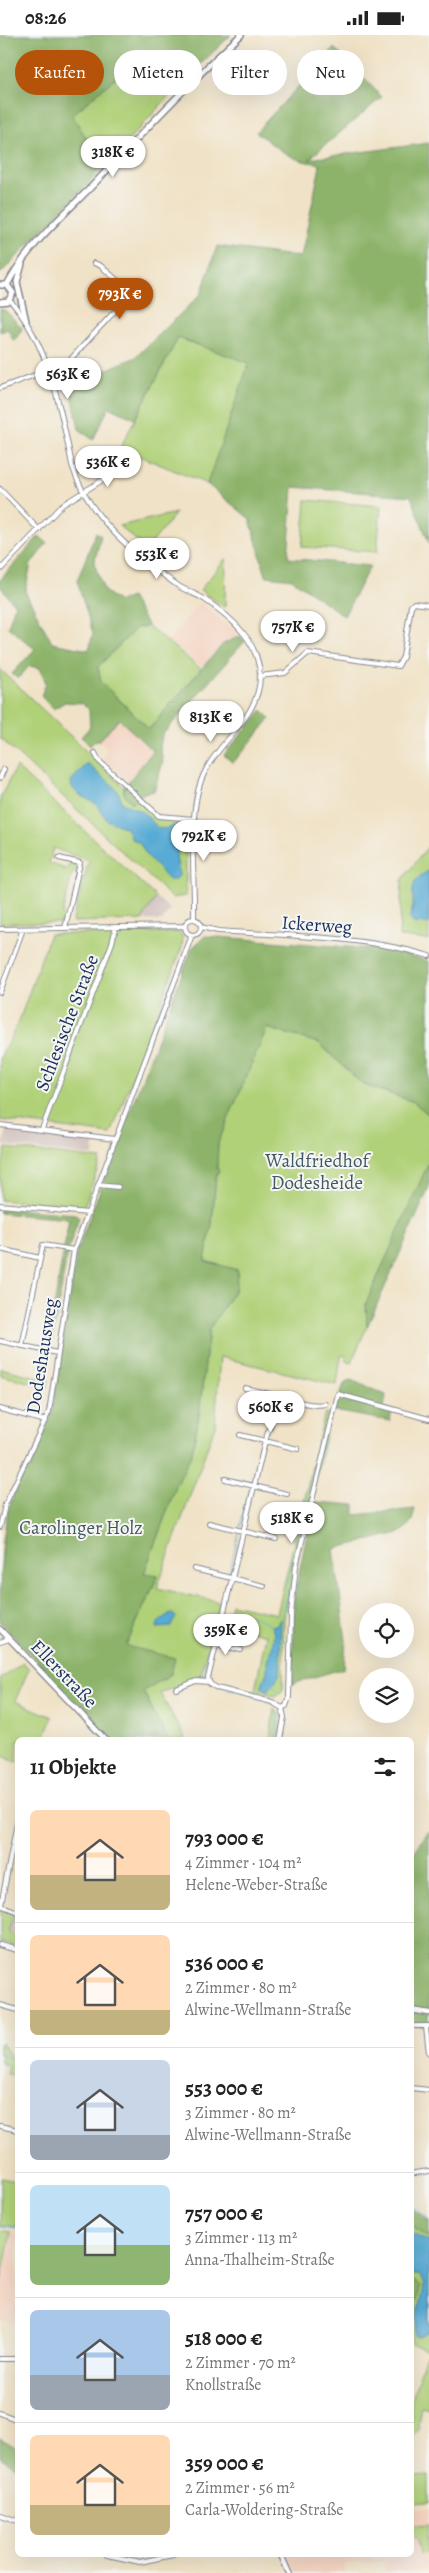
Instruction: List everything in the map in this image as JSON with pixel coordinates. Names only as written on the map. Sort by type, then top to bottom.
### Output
[{"type":"main road","points":[[8,285],[22,261],[241,35]]},
{"type":"main road","points":[[22,261],[17,282],[26,321]]},
{"type":"main road","points":[[0,285],[8,285]]},
{"type":"main road","points":[[0,302],[10,300],[12,293],[8,285]]},
{"type":"street","points":[[0,387],[50,371],[67,363],[129,295],[127,289],[101,266],[94,263]]},
{"type":"street","points":[[10,300],[26,321],[50,371],[72,465],[82,492],[103,520],[126,543],[177,584],[205,600],[242,631],[255,651],[260,676],[258,689],[249,713],[218,750],[202,777],[198,791],[195,819],[194,919]]},
{"type":"street","points":[[0,570],[62,505],[114,473],[118,467]]},
{"type":"street","points":[[0,489],[39,530]]},
{"type":"street","points":[[260,676],[285,673],[308,653],[398,666],[403,657],[411,606],[414,603],[429,605]]},
{"type":"street","points":[[95,753],[99,761],[159,816],[195,819]]},
{"type":"street","points":[[0,778],[4,769]]},
{"type":"street","points":[[58,858],[80,863],[65,928]]},
{"type":"street","points":[[194,919],[200,922],[201,927],[197,934],[192,935],[188,933],[185,926],[188,921],[194,919]]},
{"type":"street","points":[[0,929],[185,926]]},
{"type":"street","name":"Schlesische Straße","points":[[42,1129],[112,943],[116,927]]},
{"type":"street","name":"Ickerweg","points":[[201,927],[218,931],[369,943],[429,956]]},
{"type":"street","points":[[0,992],[23,929]]},
{"type":"street","name":"Dodeshausweg","points":[[0,1527],[5,1505],[46,1421],[74,1250],[192,935]]},
{"type":"street","points":[[0,1125],[115,1139]]},
{"type":"street","points":[[98,1185],[118,1187]]},
{"type":"street","points":[[0,1205],[88,1213]]},
{"type":"street","points":[[22,1346],[44,1245],[74,1250]]},
{"type":"street","points":[[0,1249],[40,1258]]},
{"type":"street","points":[[0,1341],[58,1353]]},
{"type":"street","points":[[245,1388],[274,1395],[280,1401]]},
{"type":"street","points":[[282,1708],[286,1706],[289,1697],[296,1566],[338,1394],[429,1419]]},
{"type":"street","points":[[280,1401],[285,1400],[316,1407],[325,1404]]},
{"type":"street","points":[[208,1682],[215,1644],[265,1441],[280,1401]]},
{"type":"street","points":[[0,1409],[46,1421]]},
{"type":"street","points":[[240,1435],[298,1449]]},
{"type":"street","points":[[225,1479],[287,1494]]},
{"type":"street","points":[[209,1523],[276,1539]]},
{"type":"street","points":[[194,1569],[264,1586]]},
{"type":"street","name":"Ellerstraße","points":[[0,1629],[103,1737]]},
{"type":"street","points":[[0,1642],[8,1639]]},
{"type":"street","points":[[215,1644],[241,1650]]},
{"type":"street","points":[[176,1689],[196,1681],[208,1682],[221,1689],[272,1702],[282,1708],[284,1717],[281,1737]]},
{"type":"street","points":[[15,1833],[1,1905],[15,1910]]},
{"type":"street","points":[[0,1945],[15,1949]]},
{"type":"street","points":[[0,2005],[15,2009]]},
{"type":"street","points":[[414,2010],[429,2013]]},
{"type":"street","points":[[414,2026],[427,2027],[429,2053]]},
{"type":"street","points":[[414,2088],[429,2090]]},
{"type":"street","points":[[0,2126],[15,2129]]},
{"type":"street","points":[[415,2173],[429,2171]]},
{"type":"street","points":[[0,2359],[15,2359]]},
{"type":"street","points":[[0,2413],[15,2419]]},
{"type":"street","points":[[0,2515],[15,2520]]},
{"type":"street","points":[[113,2557],[129,2562],[140,2562],[164,2557]]},
{"type":"street","points":[[282,2557],[289,2573]]},
{"type":"shaded area","points":[[200,602],[239,635],[222,643],[202,668],[168,641]]},
{"type":"shaded area","points":[[119,719],[153,751],[128,781],[103,759],[107,749],[99,741]]},
{"type":"shaded area","points":[[156,897],[170,909],[162,921],[142,920]]},
{"type":"shaded area","points":[[7,1129],[95,1139],[93,1156],[3,1145]]},
{"type":"shaded area","points":[[15,1913],[15,1935],[8,1932]]},
{"type":"shaded area","points":[[11,2232],[15,2233],[15,2322],[0,2320],[0,2286]]},
{"type":"shaded area","points":[[429,2508],[429,2570],[385,2573],[384,2562],[344,2564],[344,2573],[295,2573],[287,2557],[414,2557],[414,2509]]},
{"type":"green space","points":[[0,35],[231,35],[215,50],[212,50],[212,53],[202,63],[202,50],[114,50],[114,79],[104,88],[104,50],[15,50],[15,95],[95,95],[72,115],[104,167],[0,274]]},
{"type":"green space","points":[[114,79],[114,95],[170,95],[104,167],[72,115],[95,95],[104,95],[104,88]]},
{"type":"green space","points":[[364,79],[382,97],[309,159],[429,143],[429,543],[411,496],[293,487],[288,558],[370,566],[344,616],[292,579],[266,576],[250,519],[207,484],[249,363],[178,338],[135,419],[109,407],[93,440],[79,429],[70,385],[136,357],[201,294],[217,246],[301,257],[320,166],[318,163],[292,157],[256,132],[297,88],[297,95],[364,95]]},
{"type":"green space","points":[[0,309],[6,311],[22,328],[18,338],[13,340],[8,329],[0,332]]},
{"type":"green space","points":[[178,338],[250,363],[207,484],[120,448]]},
{"type":"green space","points":[[306,500],[381,506],[377,552],[302,547]]},
{"type":"green space","points":[[176,513],[147,549],[119,526]]},
{"type":"green space","points":[[96,532],[101,536],[94,563],[104,591],[119,602],[131,597],[148,626],[136,628],[98,667],[101,682],[149,729],[223,644],[240,636],[245,641],[162,735],[160,748],[163,762],[154,791],[144,793],[132,803],[124,794],[124,787],[153,751],[119,719],[99,741],[94,741],[90,746],[81,737],[90,727],[89,710],[82,703],[65,702],[53,709],[41,696],[46,683],[40,668],[29,666],[18,679],[12,674],[35,649],[8,627],[15,605],[0,586],[0,580],[39,536],[47,543],[31,564],[25,591],[52,643],[89,650],[93,633],[77,581]]},
{"type":"green space","points":[[226,558],[225,607],[224,607],[200,590]]},
{"type":"green space","points":[[148,626],[202,670],[149,729],[101,682],[98,667],[136,628]]},
{"type":"green space","points":[[0,669],[124,787],[124,794],[132,803],[137,800],[159,819],[186,821],[186,896],[172,898],[0,738]]},
{"type":"green space","points":[[262,710],[270,719],[233,763],[224,755]]},
{"type":"green space","points":[[16,767],[156,897],[142,920],[72,922],[89,861],[53,848],[49,863],[65,869],[70,864],[77,867],[76,873],[72,874],[62,915],[65,918],[63,923],[0,923],[0,798]]},
{"type":"green space","points":[[429,845],[429,940],[399,937],[402,880]]},
{"type":"green space","points":[[180,932],[183,938],[182,947],[111,1134],[0,1120],[0,1058],[19,1021],[50,934]]},
{"type":"green space","name":"Carolinger Holz","points":[[205,936],[387,950],[429,961],[429,1115],[414,1102],[362,1084],[319,1043],[267,1028],[218,1143],[217,1168],[219,1171],[216,1175],[212,1224],[205,1261],[238,1270],[235,1290],[209,1329],[199,1415],[192,1453],[177,1484],[144,1573],[158,1575],[126,1646],[175,1658],[171,1674],[143,1691],[166,1737],[107,1737],[0,1622],[2,1549],[9,1507],[52,1413],[77,1251],[192,948]]},
{"type":"green space","name":"Waldfriedhof Dodesheide","points":[[266,1028],[319,1043],[362,1084],[414,1102],[429,1115],[429,1162],[366,1303],[367,1327],[351,1363],[347,1362],[345,1355],[341,1356],[337,1385],[220,1357],[215,1426],[157,1588],[220,1602],[200,1677],[160,1693],[184,1737],[166,1737],[143,1691],[171,1674],[126,1646],[158,1576],[144,1573],[177,1484],[192,1453],[199,1415],[209,1329],[235,1289],[204,1261],[212,1224],[218,1143]]},
{"type":"green space","points":[[6,1148],[101,1159],[84,1207],[0,1200],[0,1175]]},
{"type":"green space","points":[[429,1162],[429,1188],[367,1327],[366,1303]]},
{"type":"green space","points":[[0,1208],[76,1214],[79,1217],[67,1254],[51,1349],[47,1348],[69,1219],[0,1213]]},
{"type":"green space","points":[[0,1368],[49,1380],[48,1387],[0,1375]]},
{"type":"green space","points":[[351,1380],[386,1395],[384,1408],[392,1410],[390,1421],[334,1411],[344,1384]]},
{"type":"green space","points":[[325,1413],[330,1415],[284,1618],[283,1690],[276,1696],[255,1690],[266,1635],[226,1624],[231,1604],[277,1614]]},
{"type":"green space","points":[[317,1502],[355,1505],[355,1515],[415,1509],[412,1521],[402,1532],[334,1549],[346,1641],[344,1668],[292,1684],[294,1598],[313,1504]]},
{"type":"green space","points":[[23,1662],[29,1669],[15,1701],[52,1717],[44,1737],[15,1737],[15,1761],[0,1755],[0,1680]]},
{"type":"green space","points":[[274,1708],[279,1715],[280,1727],[278,1737],[270,1737]]},
{"type":"green space","points":[[429,1830],[429,2040],[427,2026],[414,2024],[414,1852]]},
{"type":"green space","points":[[0,1907],[15,1913],[8,1932],[15,1935],[15,1946],[0,1942]]},
{"type":"green space","points":[[0,2043],[3,2044],[11,2057],[15,2058],[15,2076],[6,2074],[8,2066],[0,2063],[2,2055],[0,2054]]},
{"type":"green space","points":[[0,2178],[15,2181],[15,2227],[0,2225]]},
{"type":"green space","points":[[414,2210],[429,2221],[429,2238],[414,2228]]},
{"type":"green space","points":[[414,2228],[429,2238],[429,2350],[414,2345]]},
{"type":"green space","points":[[0,2230],[11,2232],[0,2286]]},
{"type":"green space","points":[[414,2281],[421,2285],[417,2301],[414,2304]]},
{"type":"green space","points":[[426,2354],[429,2355],[429,2408],[421,2406],[418,2424],[420,2428],[414,2436],[414,2392]]},
{"type":"green space","points":[[0,2438],[15,2447],[15,2467],[0,2457]]},
{"type":"green space","points":[[429,2476],[429,2503],[414,2504],[414,2477]]},
{"type":"green space","points":[[429,2524],[427,2553],[420,2554],[418,2539],[414,2537],[414,2525]]},
{"type":"water","points":[[88,763],[113,786],[120,796],[122,803],[143,812],[158,828],[166,829],[183,824],[185,830],[176,856],[179,876],[175,880],[169,880],[147,856],[139,842],[132,839],[126,828],[107,820],[96,804],[78,794],[72,787],[71,781]]},
{"type":"water","points":[[429,871],[429,924],[413,923],[409,918],[412,911],[414,886],[421,876]]},
{"type":"water","points":[[173,1614],[176,1617],[171,1627],[157,1628],[158,1623],[168,1615]]},
{"type":"water","points":[[281,1618],[280,1674],[268,1691],[261,1687],[267,1672],[267,1661],[272,1648],[274,1633],[271,1626],[276,1626]]},
{"type":"water","points":[[414,2234],[429,2242],[429,2331],[419,2337],[415,2336],[414,2331],[425,2283],[419,2275],[414,2275]]},
{"type":"waterway","points":[[266,1432],[274,1399]]},
{"type":"waterway","points":[[281,1618],[288,1593],[287,1582],[293,1566],[292,1560],[297,1547],[314,1469],[328,1417]]},
{"type":"waterway","points":[[252,1481],[261,1444]]},
{"type":"waterway","points":[[240,1527],[250,1488]]},
{"type":"waterway","points":[[229,1574],[239,1533]]},
{"type":"waterway","points":[[223,1601],[228,1581]]},
{"type":"waterway","points":[[202,1680],[221,1608]]},
{"type":"waterway","points":[[234,1613],[254,1616],[271,1626]]},
{"type":"waterway","points":[[212,1683],[223,1687]]},
{"type":"waterway","points":[[272,1684],[277,1690]]},
{"type":"waterway","points":[[228,1689],[237,1690]]},
{"type":"waterway","points":[[241,1691],[249,1693]]},
{"type":"waterway","points":[[253,1695],[276,1700]]},
{"type":"waterway","points":[[275,1737],[278,1711]]},
{"type":"waterway","points":[[0,2052],[15,2062]]},
{"type":"waterway","points":[[414,2208],[429,2219]]},
{"type":"waterway","points":[[0,2226],[15,2228]]}]
